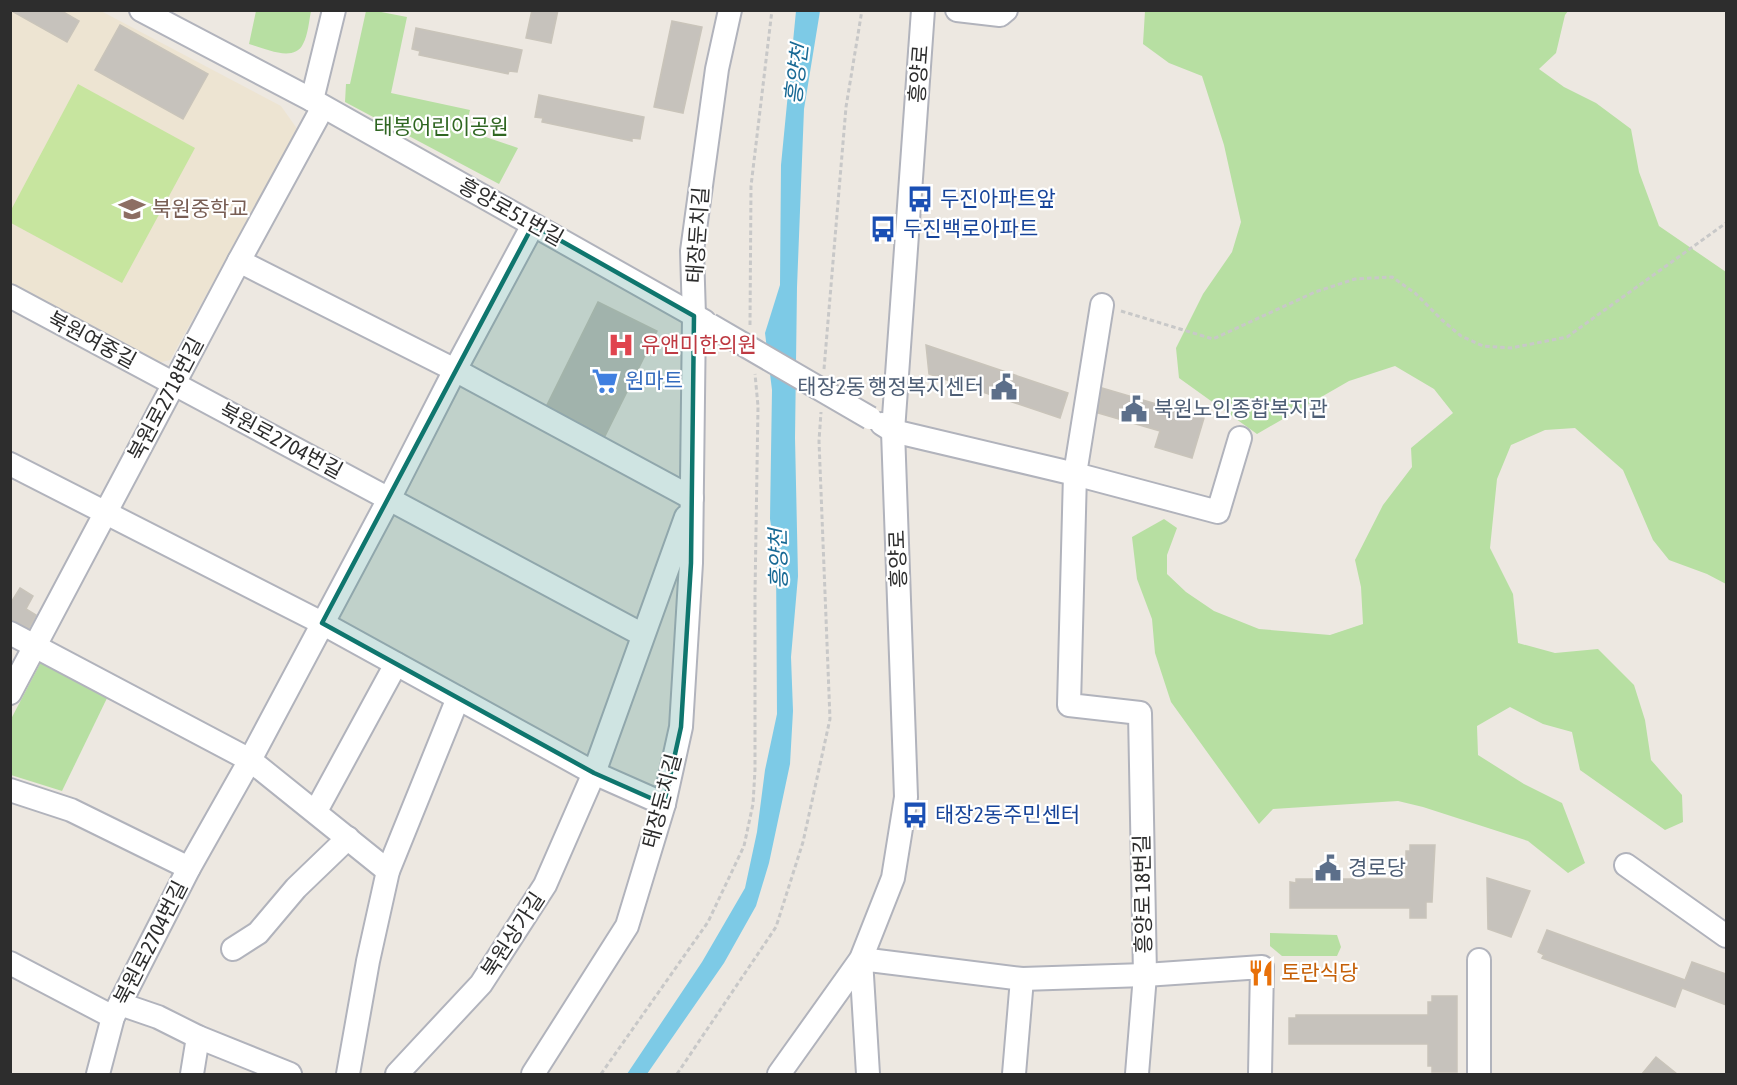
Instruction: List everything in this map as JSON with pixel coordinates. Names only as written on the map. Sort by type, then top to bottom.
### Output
[{"type":"street","name":"흥양로51번길","points":[[141,10],[317,103],[702,320],[893,431]]},
{"type":"street","points":[[317,103],[334,10]]},
{"type":"street","name":"태장둔치길","points":[[533,1074],[627,926],[664,804],[681,727],[692,563],[692,498],[702,320],[692,251],[717,69],[730,10]]},
{"type":"street","name":"흥양로","points":[[779,1074],[861,959],[893,878],[906,797],[893,431],[923,10]]},
{"type":"street","points":[[957,10],[1000,15],[1006,10]]},
{"type":"street","name":"북원로2718번길","points":[[10,693],[239,261],[317,103]]},
{"type":"street","name":"북원로2704번길","points":[[98,1074],[116,1011],[189,868],[250,760],[534,225]]},
{"type":"street","points":[[239,261],[455,370],[692,498]]},
{"type":"street","name":"북원여중길","points":[[10,296],[174,383]]},
{"type":"street","points":[[1075,474],[1102,305]]},
{"type":"street","name":"북원로2704번길","points":[[174,383],[389,499]]},
{"type":"street","points":[[893,431],[1075,474],[1218,512],[1240,438]]},
{"type":"street","points":[[10,464],[322,623],[594,773],[664,804]]},
{"type":"street","name":"흥양로 18번길","points":[[1075,474],[1069,705],[1140,713],[1144,975],[1137,1074]]},
{"type":"street","name":"북원상가길","points":[[397,1074],[481,984],[545,885],[594,773],[692,498]]},
{"type":"street","points":[[389,499],[643,634]]},
{"type":"street","points":[[10,633],[250,760],[388,871]]},
{"type":"street","points":[[316,812],[396,664]]},
{"type":"street","points":[[348,1074],[368,961],[388,871],[458,698]]},
{"type":"street","name":"북원로2704번길","points":[[10,790],[71,810],[189,868]]},
{"type":"street","points":[[234,949],[258,933],[296,888],[348,838]]},
{"type":"street","points":[[1626,865],[1726,936]]},
{"type":"street","points":[[868,1074],[861,959],[1022,979],[1144,975],[1262,967],[1260,1074]]},
{"type":"street","points":[[1479,960],[1479,1074]]},
{"type":"street","name":"북원로2704번길","points":[[10,963],[116,1011]]},
{"type":"street","points":[[1014,1074],[1022,979]]},
{"type":"street","points":[[116,1011],[158,1017],[198,1037],[290,1074]]},
{"type":"street","points":[[192,1074],[198,1037]]},
{"type":"path","points":[[750,328],[751,186],[772,10]]},
{"type":"path","points":[[824,369],[846,107],[862,10]]},
{"type":"path","points":[[1102,305],[1213,339],[1315,292],[1355,279],[1392,277],[1415,293],[1461,336],[1483,346],[1511,348],[1567,337],[1726,223]]},
{"type":"path","points":[[601,1074],[708,922],[744,846],[753,804],[755,770],[758,405],[754,372]]},
{"type":"path","points":[[677,1074],[776,927],[803,842],[823,753],[830,719],[819,441],[822,405]]},
{"type":"highlighted area","points":[[533,225],[694,316],[691,563],[681,727],[664,804],[594,773],[322,623]]},
{"type":"shaded area","name":"북원중학교","points":[[10,11],[101,11],[281,106],[298,130],[170,360],[154,364],[11,288]]},
{"type":"green space","points":[[256,11],[311,11],[306,36],[299,50],[293,53],[278,53],[249,44]]},
{"type":"green space","name":"태봉어린이공원","points":[[366,11],[407,17],[391,93],[470,110],[465,130],[518,148],[499,184],[345,102],[346,84],[350,84]]},
{"type":"green space","points":[[1145,11],[1568,11],[1556,53],[1539,69],[1564,87],[1596,103],[1631,129],[1639,172],[1659,226],[1726,272],[1726,584],[1707,574],[1669,560],[1653,540],[1623,470],[1575,428],[1545,430],[1511,445],[1497,479],[1490,548],[1513,594],[1518,643],[1555,653],[1598,649],[1634,685],[1645,720],[1651,760],[1682,795],[1683,822],[1665,830],[1580,770],[1572,732],[1543,724],[1510,707],[1477,726],[1478,755],[1524,784],[1562,803],[1585,863],[1568,873],[1528,841],[1398,801],[1273,809],[1259,824],[1171,702],[1155,653],[1152,619],[1137,579],[1132,537],[1164,519],[1177,528],[1167,555],[1167,574],[1186,592],[1214,611],[1259,629],[1330,635],[1363,624],[1361,587],[1355,560],[1383,505],[1412,467],[1411,448],[1453,413],[1434,389],[1395,366],[1349,381],[1257,434],[1179,378],[1176,348],[1203,294],[1232,252],[1241,222],[1224,145],[1202,76],[1169,63],[1143,44]]},
{"type":"green space","points":[[78,84],[195,148],[122,283],[11,223],[11,210]]},
{"type":"green space","points":[[42,660],[109,694],[62,791],[11,775],[11,719]]},
{"type":"green space","points":[[1270,933],[1337,935],[1341,947],[1337,956],[1282,956],[1270,946]]},
{"type":"water","name":"흥양천","points":[[796,11],[820,11],[804,109],[797,287],[795,438],[798,576],[791,657],[793,711],[790,764],[769,863],[756,906],[724,963],[647,1074],[627,1074],[702,962],[745,888],[777,714],[776,557],[770,519],[772,390],[765,333],[780,285],[781,165]]},
{"type":"building","points":[[10,10],[60,10],[79,21],[67,42]]},
{"type":"building","points":[[532,10],[558,10],[551,43],[526,38]]},
{"type":"building","points":[[672,21],[702,27],[683,113],[654,107]]},
{"type":"building","points":[[120,25],[208,74],[183,119],[95,70]]},
{"type":"building","points":[[416,28],[522,50],[517,72],[509,71],[508,74],[419,55],[420,51],[412,49]]},
{"type":"building","points":[[539,95],[644,117],[640,139],[632,138],[632,141],[542,122],[543,118],[535,117]]},
{"type":"building","points":[[598,302],[657,331],[605,436],[547,405]]},
{"type":"building","points":[[926,345],[1068,393],[1060,418],[929,374]]},
{"type":"building","points":[[1102,388],[1204,418],[1192,458],[1155,447],[1160,431],[1098,413]]},
{"type":"building","points":[[20,588],[33,596],[26,609],[36,615],[29,628],[10,620],[10,604]]},
{"type":"building","points":[[1410,845],[1435,845],[1432,902],[1426,902],[1426,918],[1410,918],[1410,908],[1290,908],[1290,882],[1296,883],[1296,879],[1406,879],[1406,851],[1410,851]]},
{"type":"building","points":[[1487,878],[1530,891],[1511,937],[1488,929]]},
{"type":"building","points":[[1547,930],[1685,980],[1692,962],[1726,974],[1726,1005],[1682,988],[1675,1007],[1542,958],[1544,955],[1538,952]]},
{"type":"building","points":[[1432,996],[1457,996],[1457,1072],[1432,1072],[1432,1066],[1428,1066],[1428,1044],[1289,1044],[1289,1018],[1296,1018],[1296,1015],[1428,1015],[1428,1002],[1432,1002]]},
{"type":"building","points":[[1656,1057],[1677,1074],[1642,1074]]},
{"type":"place","name":"두진아파트앞","points":[[920,199]]},
{"type":"place","name":"북원중학교","points":[[132,209]]},
{"type":"place","name":"두진백로아파트","points":[[883,229]]},
{"type":"place","name":"유앤미한의원","points":[[621,345]]},
{"type":"place","name":"원마트","points":[[605,381]]},
{"type":"place","name":"태장2동 행정복지센터","points":[[1004,387]]},
{"type":"place","name":"북원노인종합복지관","points":[[1134,409]]},
{"type":"place","name":"태장2동주민센터","points":[[915,815]]},
{"type":"place","name":"경로당","points":[[1328,868]]},
{"type":"place","name":"토란식당","points":[[1261,973]]}]
